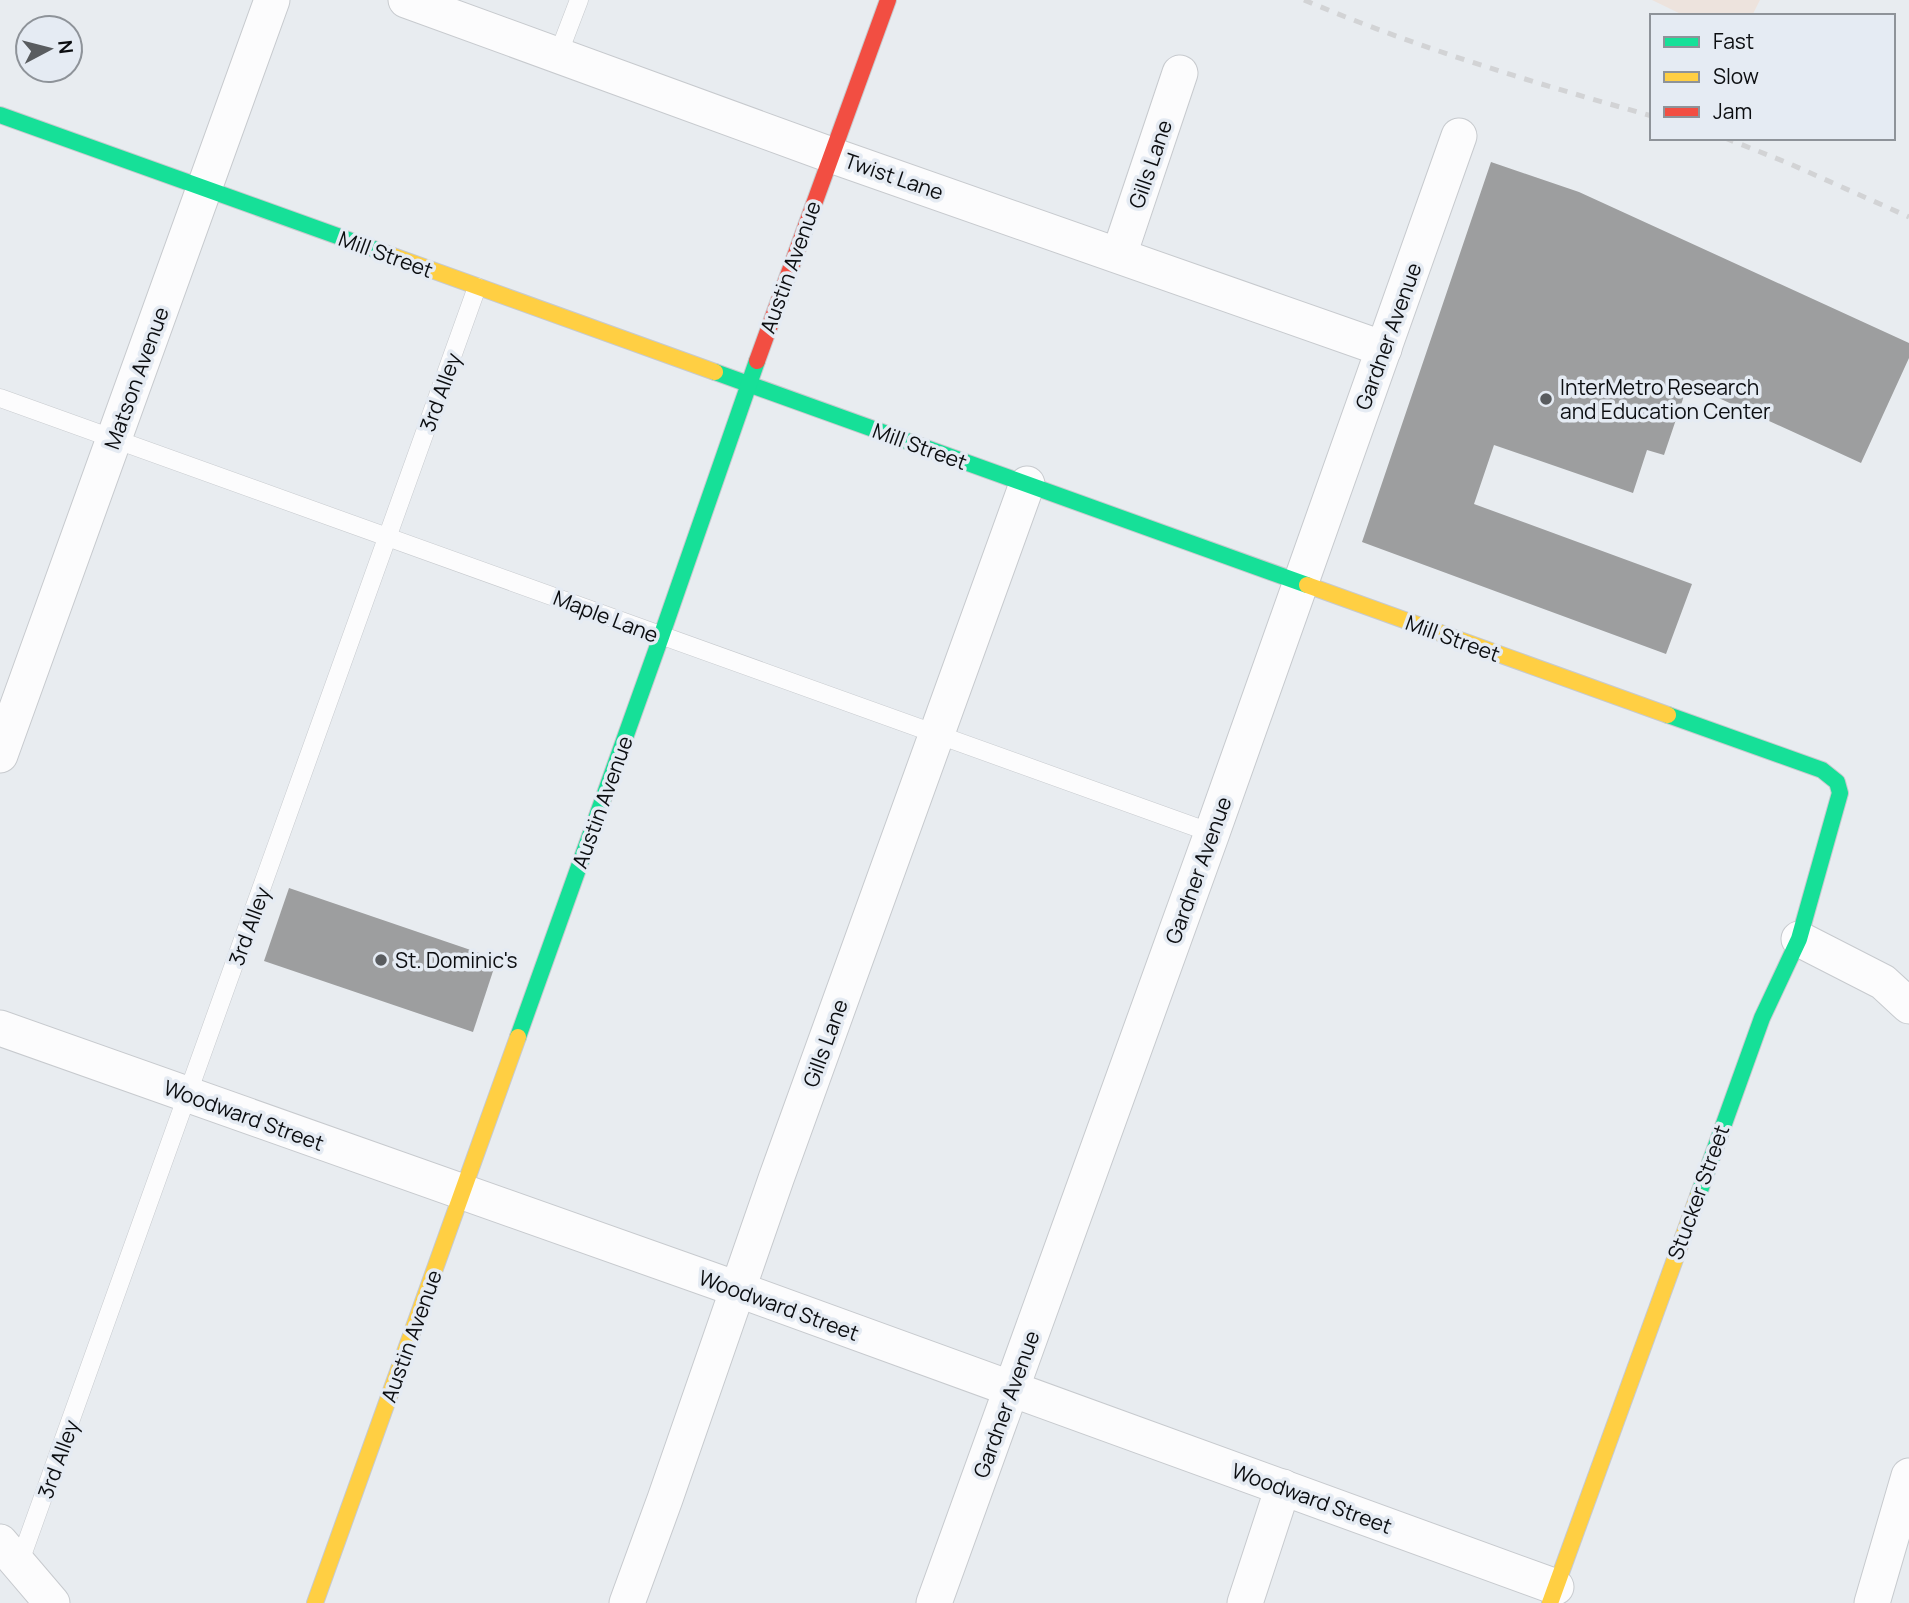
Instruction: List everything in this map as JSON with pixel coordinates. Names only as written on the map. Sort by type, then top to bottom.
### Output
[{"type":"street","name":"Matson Avenue","points":[[0,755],[272,0]]},
{"type":"street","name":"Twist Lane","points":[[406,0],[831,155],[1384,349]]},
{"type":"street","name":"Austin Avenue","points":[[315,1603],[661,637],[748,384],[888,0]]},
{"type":"street","name":"Gills Lane","points":[[1119,256],[1180,73]]},
{"type":"street","name":"Mill Street","points":[[0,115],[1822,770],[1837,782]]},
{"type":"street","name":"Gardner Avenue","points":[[934,1603],[1212,833],[1459,136]]},
{"type":"street","name":"Gills Lane","points":[[627,1603],[935,734],[1027,484]]},
{"type":"street","name":"Stucker Street","points":[[1553,1595],[1762,1018],[1799,939],[1840,793],[1837,782]]},
{"type":"street","points":[[1799,939],[1884,982],[1909,1006]]},
{"type":"street","name":"Woodward Street","points":[[0,1028],[1283,1487],[1553,1595]]},
{"type":"street","points":[[1872,1603],[1901,1539],[1909,1476]]},
{"type":"street","points":[[1245,1603],[1283,1487]]},
{"type":"street","points":[[10,1553],[52,1603]]},
{"type":"lane","points":[[558,55],[579,0]]},
{"type":"lane","name":"3rd Alley","points":[[10,1553],[187,1095],[477,287]]},
{"type":"lane","name":"Maple Lane","points":[[0,397],[1212,833]]},
{"type":"shaded area","points":[[1652,0],[1760,0],[1753,14],[1681,14]]},
{"type":"building","name":"InterMetro Research and Education Center","points":[[1491,162],[1579,192],[1909,343],[1909,358],[1861,463],[1688,384],[1664,455],[1647,450],[1633,493],[1494,445],[1474,504],[1692,584],[1666,654],[1362,542]]},
{"type":"building","name":"St. Dominic's","points":[[289,888],[497,959],[473,1032],[264,961]]},
{"type":"railway","points":[[1304,0],[1476,64],[1650,115]]},
{"type":"railway","points":[[1730,140],[1909,217]]},
{"type":"traffic: fast","points":[[0,115],[382,252]]},
{"type":"traffic: fast","points":[[518,1037],[757,361]]},
{"type":"traffic: fast","points":[[715,372],[1307,585]]},
{"type":"traffic: fast","points":[[1668,715],[1822,770],[1837,782],[1840,793],[1799,939],[1762,1018],[1698,1196]]},
{"type":"traffic: slow","points":[[382,252],[715,372]]},
{"type":"traffic: slow","points":[[1307,585],[1668,715]]},
{"type":"traffic: slow","points":[[315,1603],[518,1037]]},
{"type":"traffic: slow","points":[[1550,1603],[1698,1196]]},
{"type":"traffic: jam","points":[[757,361],[888,0]]},
{"type":"place","name":"InterMetro Research and Education Center","points":[[1546,399]]},
{"type":"place","name":"St. Dominic's","points":[[381,960]]}]
